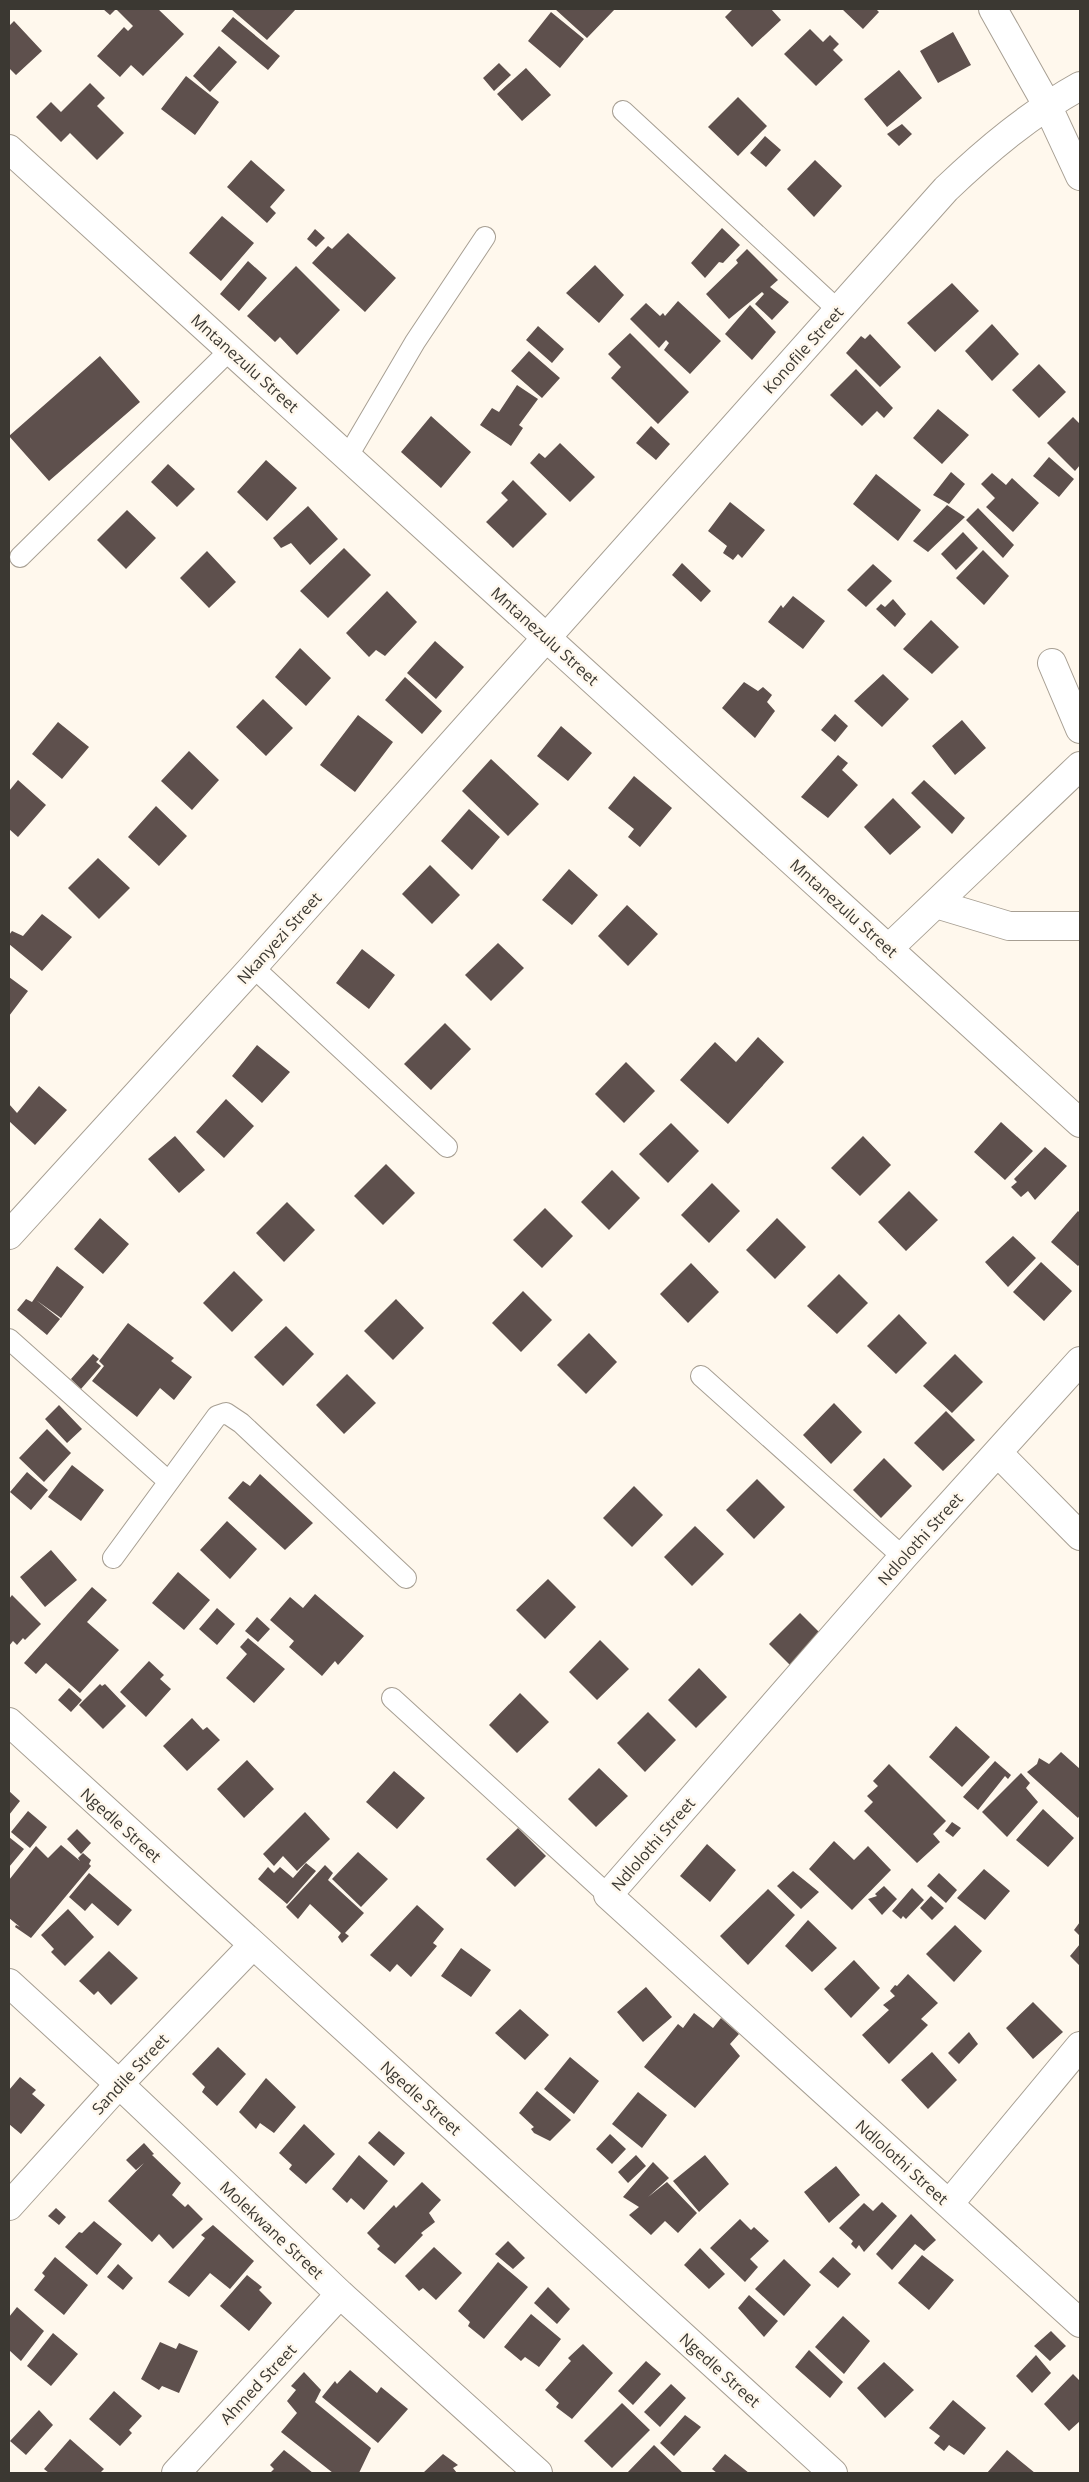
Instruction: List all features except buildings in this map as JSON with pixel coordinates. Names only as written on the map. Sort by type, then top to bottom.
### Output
[{"type":"street","points":[[993,9],[1047,105],[1080,176]]},
{"type":"street","name":"Konofile Street","points":[[546,638],[946,189],[990,148],[1047,105],[1080,86]]},
{"type":"street","name":"Mntanezulu Street","points":[[9,149],[1080,1123]]},
{"type":"street","name":"Nkanyezi Street","points":[[9,1235],[254,967],[546,638]]},
{"type":"street","points":[[1052,663],[1080,730]]},
{"type":"street","points":[[888,949],[1080,766]]},
{"type":"street","points":[[936,904],[1009,926],[1080,926]]},
{"type":"street","name":"Ndlolothi Street","points":[[1080,1361],[903,1557],[608,1895],[1080,2323]]},
{"type":"street","points":[[998,1453],[1080,1536]]},
{"type":"street","name":"Ngedle Street","points":[[9,1722],[833,2473]]},
{"type":"street","name":"Sandile Street","points":[[9,2206],[119,2084],[253,1945]]},
{"type":"street","name":"Molekwane Street","points":[[9,1983],[119,2084],[340,2294],[538,2473]]},
{"type":"street","points":[[949,2204],[1080,2046]]},
{"type":"street","name":"Ahmed Street","points":[[176,2473],[340,2294]]},
{"type":"lane","points":[[623,111],[838,310]]},
{"type":"lane","points":[[348,456],[409,351],[484,237]]},
{"type":"lane","points":[[20,556],[230,350]]},
{"type":"lane","points":[[254,967],[447,1147]]},
{"type":"lane","points":[[9,1339],[168,1481]]},
{"type":"lane","points":[[701,1376],[903,1557]]},
{"type":"lane","points":[[114,1558],[217,1416],[226,1413],[241,1423],[406,1578]]},
{"type":"lane","points":[[392,1698],[608,1895]]}]
